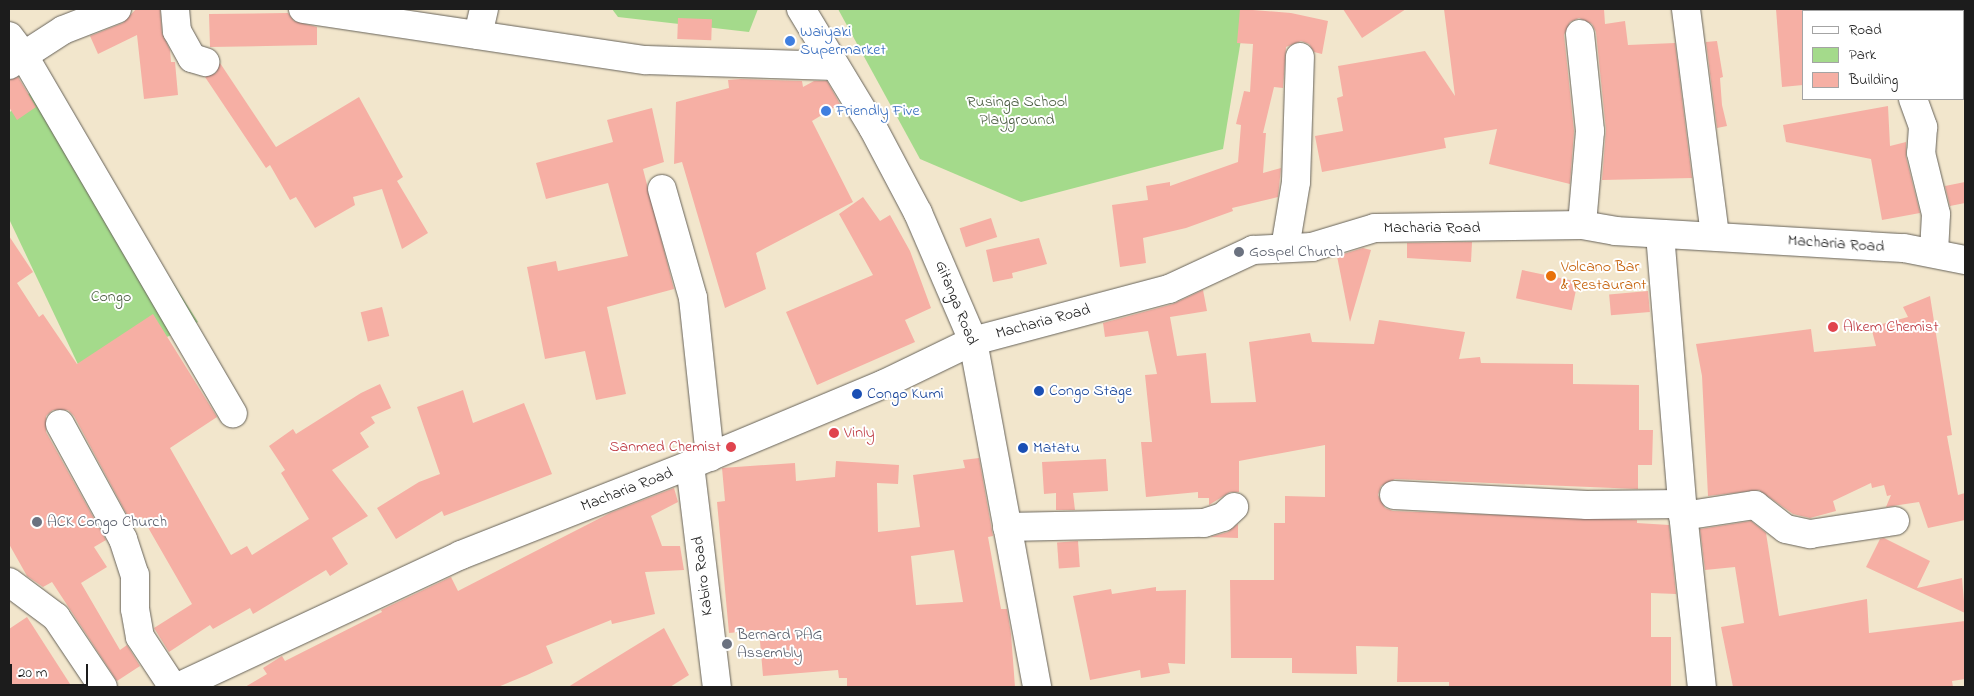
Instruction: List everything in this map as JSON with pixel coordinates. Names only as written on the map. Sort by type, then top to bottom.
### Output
[{"type":"street","points":[[117,9],[14,52],[233,413]]},
{"type":"street","points":[[175,9],[177,32],[192,58],[204,62]]},
{"type":"street","points":[[303,9],[646,60],[835,66]]},
{"type":"street","points":[[478,35],[484,9]]},
{"type":"street","name":"Gitanga Road","points":[[801,9],[873,128],[918,213],[973,341],[1037,687]]},
{"type":"street","points":[[1686,9],[1715,236]]},
{"type":"street","points":[[1580,34],[1590,131],[1582,225]]},
{"type":"street","points":[[1285,248],[1296,182],[1300,57]]},
{"type":"street","points":[[1913,100],[1923,127],[1921,153],[1936,214],[1934,253]]},
{"type":"street","name":"Kabiro Road","points":[[662,189],[693,298],[700,461],[717,687]]},
{"type":"street","name":"Macharia Road","points":[[178,687],[461,555],[700,461],[884,384],[973,341],[1168,289],[1254,250],[1312,247],[1375,228],[1582,225],[1660,234],[1715,236],[1934,253],[1965,260]]},
{"type":"street","points":[[1660,234],[1683,510],[1702,687]]},
{"type":"street","points":[[60,424],[123,539],[135,575],[135,608],[140,637],[174,687]]},
{"type":"street","points":[[1394,495],[1683,510],[1755,504],[1786,529],[1810,534],[1895,521]]},
{"type":"street","points":[[1007,527],[1204,523],[1223,517],[1234,507]]},
{"type":"street","points":[[9,582],[56,617],[103,687]]},
{"type":"green space","points":[[612,9],[758,9],[749,32],[618,17]]},
{"type":"green space","name":"Rusinga School Playground","points":[[838,9],[1246,9],[1223,149],[1021,202],[920,159]]},
{"type":"green space","name":"Congo","points":[[43,80],[198,322],[84,377],[9,219],[9,113]]},
{"type":"building","points":[[136,9],[160,9],[162,33],[170,50],[171,62],[175,62],[178,95],[144,99],[137,35],[98,54],[90,36],[123,23]]},
{"type":"building","points":[[1240,9],[1291,13],[1328,21],[1322,54],[1314,52],[1309,44],[1301,41],[1286,47],[1283,88],[1274,87],[1263,133],[1266,133],[1263,173],[1281,168],[1278,197],[1232,208],[1233,211],[1186,228],[1143,238],[1146,263],[1120,267],[1112,205],[1148,200],[1146,186],[1170,182],[1170,186],[1238,162],[1241,125],[1236,124],[1244,91],[1250,92],[1253,44],[1237,43]]},
{"type":"building","points":[[1343,9],[1406,9],[1362,38]]},
{"type":"building","points":[[1444,9],[1604,9],[1605,24],[1625,21],[1628,45],[1675,43],[1692,178],[1602,180],[1606,130],[1596,32],[1592,24],[1579,18],[1570,22],[1564,35],[1574,131],[1570,184],[1489,164],[1497,129],[1444,138],[1446,148],[1322,172],[1315,136],[1343,131],[1337,98],[1343,96],[1338,66],[1425,51],[1455,96]]},
{"type":"building","points":[[1776,9],[1803,9],[1802,85],[1782,87]]},
{"type":"building","points":[[288,13],[294,21],[317,27],[317,45],[210,47],[209,14]]},
{"type":"building","points":[[678,18],[712,19],[711,40],[677,39]]},
{"type":"building","points":[[1717,41],[1723,77],[1720,78],[1722,105],[1727,126],[1717,128],[1706,42]]},
{"type":"building","points":[[220,63],[276,147],[359,97],[403,177],[397,181],[428,233],[402,249],[382,189],[353,197],[355,205],[315,228],[296,197],[290,200],[270,165],[266,168],[205,77],[216,73]]},
{"type":"building","points":[[18,77],[36,107],[17,120],[9,107],[9,80]]},
{"type":"building","points":[[728,80],[802,81],[803,87],[814,81],[827,81],[840,104],[812,121],[853,202],[756,253],[766,289],[725,308],[682,162],[674,164],[676,102],[729,88]]},
{"type":"building","points":[[1888,106],[1890,146],[1906,142],[1906,157],[1920,213],[1882,220],[1871,159],[1786,142],[1783,125]]},
{"type":"building","points":[[652,108],[664,162],[643,169],[674,289],[607,307],[626,394],[596,400],[585,351],[545,359],[527,267],[556,261],[558,271],[628,256],[608,183],[546,199],[536,163],[613,142],[607,120]]},
{"type":"building","points":[[1965,182],[1965,203],[1950,206],[1945,186]]},
{"type":"building","points":[[863,197],[880,221],[890,215],[910,251],[931,308],[905,320],[915,342],[817,385],[786,312],[873,275],[839,214]]},
{"type":"building","points":[[991,218],[997,237],[966,247],[960,228]]},
{"type":"building","points":[[9,236],[33,272],[17,283],[39,317],[43,314],[77,364],[153,314],[217,417],[170,448],[231,555],[247,546],[252,555],[309,519],[281,473],[285,470],[269,446],[293,429],[296,434],[361,393],[380,384],[391,408],[371,417],[375,423],[360,433],[369,447],[332,470],[368,516],[332,538],[348,564],[330,576],[326,570],[253,614],[250,608],[213,629],[210,625],[169,652],[154,628],[192,604],[142,517],[132,524],[74,416],[68,410],[53,410],[46,416],[46,432],[106,540],[94,547],[107,567],[81,583],[120,650],[127,645],[140,666],[117,681],[52,582],[43,587],[27,576],[9,544]]},
{"type":"building","points":[[1039,238],[1047,264],[1012,273],[1013,278],[993,282],[986,250]]},
{"type":"building","points":[[1472,242],[1471,262],[1407,258],[1407,243]]},
{"type":"building","points":[[1363,248],[1371,250],[1350,322],[1337,256]]},
{"type":"building","points":[[1522,270],[1578,282],[1572,310],[1516,298]]},
{"type":"building","points":[[1203,290],[1207,311],[1170,317],[1177,356],[1206,353],[1211,403],[1256,402],[1249,342],[1310,333],[1312,342],[1374,344],[1379,320],[1465,332],[1459,359],[1480,357],[1481,363],[1573,364],[1573,384],[1639,385],[1639,430],[1653,430],[1652,465],[1638,465],[1638,489],[1395,479],[1381,486],[1378,495],[1385,508],[1393,511],[1637,520],[1637,523],[1669,525],[1676,594],[1651,593],[1651,637],[1671,637],[1671,687],[1449,687],[1449,682],[1397,682],[1398,647],[1356,646],[1357,674],[1292,673],[1292,658],[1231,658],[1230,580],[1274,580],[1274,523],[1285,523],[1285,496],[1325,497],[1325,445],[1239,461],[1239,492],[1230,492],[1209,505],[1209,498],[1198,498],[1198,492],[1146,497],[1141,442],[1152,442],[1145,375],[1157,374],[1148,331],[1105,337],[1103,323],[1173,304]]},
{"type":"building","points":[[1648,291],[1650,312],[1611,315],[1609,294]]},
{"type":"building","points":[[1930,296],[1952,435],[1947,436],[1958,495],[1965,493],[1965,520],[1928,528],[1919,502],[1886,507],[1891,495],[1887,496],[1884,485],[1872,488],[1871,483],[1833,501],[1836,511],[1810,518],[1793,514],[1759,490],[1708,496],[1702,376],[1696,344],[1811,329],[1814,352],[1876,346],[1871,327],[1908,317],[1903,307]]},
{"type":"building","points":[[382,307],[389,336],[368,341],[361,312]]},
{"type":"building","points":[[463,390],[473,423],[524,403],[552,474],[444,516],[442,511],[396,539],[377,508],[419,482],[440,474],[417,407]]},
{"type":"building","points":[[979,458],[993,536],[988,537],[1001,609],[1007,609],[1011,634],[1015,687],[847,687],[847,678],[839,678],[838,670],[763,676],[759,630],[729,633],[717,502],[725,501],[722,468],[795,463],[796,481],[835,477],[836,461],[899,465],[898,484],[877,483],[878,532],[920,527],[913,475],[965,468],[963,460]],"holes":[[[954,550],[963,602],[916,605],[911,556]]]},
{"type":"building","points":[[1106,459],[1108,491],[1073,493],[1075,510],[1056,510],[1056,493],[1044,494],[1042,462]]},
{"type":"building","points":[[674,488],[678,502],[651,516],[662,546],[680,546],[684,570],[645,572],[655,614],[612,624],[611,620],[546,646],[553,663],[498,687],[245,687],[267,674],[263,668],[282,656],[285,661],[382,612],[381,610],[451,577],[458,591],[610,513]]},
{"type":"building","points":[[1751,521],[1766,533],[1779,616],[1867,599],[1869,633],[1965,621],[1965,679],[1952,681],[1953,687],[1733,687],[1721,627],[1744,623],[1735,567],[1705,570],[1700,529]]},
{"type":"building","points":[[1238,524],[1238,538],[1210,537],[1228,532]]},
{"type":"building","points":[[1884,538],[1930,561],[1917,588],[1962,578],[1965,613],[1866,567],[1880,539]]},
{"type":"building","points":[[1078,541],[1080,567],[1059,568],[1057,542]]},
{"type":"building","points":[[1156,587],[1156,591],[1186,590],[1185,664],[1168,663],[1170,673],[1141,678],[1140,670],[1090,680],[1073,596],[1111,589],[1112,594]]},
{"type":"building","points":[[27,617],[72,687],[9,687],[9,629]]},
{"type":"building","points":[[664,628],[689,675],[670,687],[568,687]]},
{"type":"place","name":"Waiyaki Supermarket","points":[[790,41]]},
{"type":"place","name":"Friendly Five","points":[[826,111]]},
{"type":"place","name":"Gospel Church","points":[[1239,252]]},
{"type":"place","name":"Volcano Bar & Restaurant","points":[[1551,276]]},
{"type":"place","name":"Alkem Chemist","points":[[1833,327]]},
{"type":"place","name":"Congo Stage","points":[[1039,391]]},
{"type":"place","name":"Congo Kumi","points":[[857,394]]},
{"type":"place","name":"Vinly","points":[[834,433]]},
{"type":"place","name":"Sanmed Chemist","points":[[731,447]]},
{"type":"place","name":"Matatu","points":[[1023,448]]},
{"type":"place","name":"ACK Congo Church","points":[[37,522]]},
{"type":"place","name":"Bernard PAG Assembly","points":[[727,644]]}]
